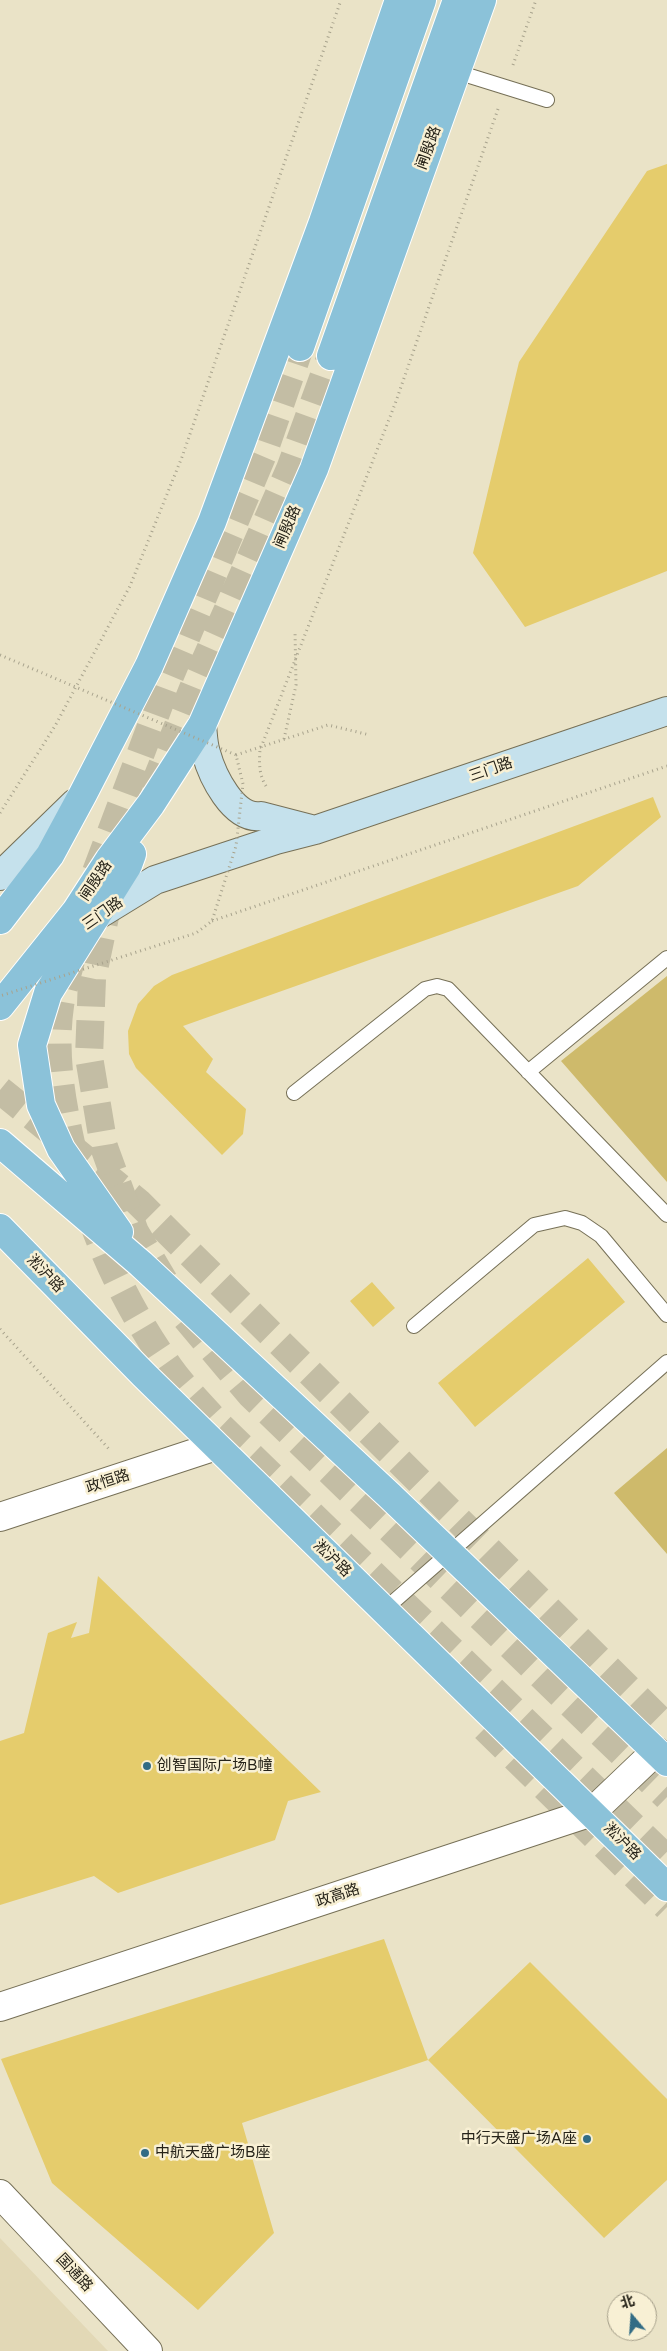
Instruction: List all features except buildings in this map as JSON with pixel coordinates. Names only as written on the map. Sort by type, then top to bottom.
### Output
[{"type":"main road","points":[[0,920],[50,855],[83,794],[149,666],[212,522],[323,222],[399,0]]},
{"type":"main road","points":[[300,347],[422,0]]},
{"type":"main road","points":[[331,356],[457,0]]},
{"type":"main road","name":"闸殷路","points":[[0,1006],[9,990],[76,911],[109,860],[151,804],[202,726],[314,469],[482,0]]},
{"type":"main road","points":[[141,1264],[61,1149],[41,1105],[32,1045],[48,993],[128,865],[151,804]]},
{"type":"main road","points":[[0,1143],[141,1264],[383,1489],[662,1757]]},
{"type":"main road","name":"淞沪路","points":[[0,1228],[216,1446],[667,1887]]},
{"type":"street","name":"三门路","points":[[9,990],[98,913],[155,880],[276,840],[303,827],[667,711]]},
{"type":"street","points":[[202,726],[205,751],[214,775],[234,806],[255,817],[261,816],[303,827]]},
{"type":"street","points":[[0,876],[83,794]]},
{"type":"street","name":"政恒路","points":[[0,1517],[216,1446]]},
{"type":"street","name":"政高路","points":[[0,2007],[592,1812],[662,1757]]},
{"type":"street","name":"国通路","points":[[0,2194],[148,2351]]},
{"type":"lane","points":[[457,72],[547,100]]},
{"type":"lane","points":[[528,1072],[667,958]]},
{"type":"lane","points":[[294,1093],[425,989],[438,986],[448,989],[667,1215]]},
{"type":"lane","points":[[414,1326],[534,1226],[565,1218],[582,1223],[600,1236],[667,1315]]},
{"type":"lane","points":[[384,1610],[667,1362]]},
{"type":"path","points":[[0,813],[54,726],[90,663],[130,586],[182,457],[341,0]]},
{"type":"path","points":[[303,827],[280,812],[262,779],[260,750],[395,404],[536,0]]},
{"type":"path","points":[[284,740],[296,685],[296,631]]},
{"type":"path","points":[[0,655],[236,755],[328,725],[370,735]]},
{"type":"path","points":[[212,921],[236,846],[243,784],[236,755]]},
{"type":"path","points":[[9,990],[196,933],[212,921],[667,766]]},
{"type":"path","points":[[0,1329],[132,1474]]},
{"type":"shaded area","points":[[667,976],[667,1182],[561,1061]]},
{"type":"shaded area","points":[[667,1448],[667,1554],[614,1493]]},
{"type":"shaded area","points":[[0,2238],[108,2351],[0,2351]]},
{"type":"tunnel","points":[[96,872],[170,676],[263,454],[300,347]]},
{"type":"tunnel","points":[[152,791],[194,686],[290,469],[331,356]]},
{"type":"tunnel","points":[[112,897],[105,917],[92,979],[89,1057],[104,1147],[135,1232],[164,1281]]},
{"type":"tunnel","points":[[71,961],[60,1006],[58,1048],[64,1110],[77,1170]]},
{"type":"tunnel","points":[[0,1090],[138,1202],[667,1727]]},
{"type":"tunnel","points":[[90,1214],[114,1273],[134,1312],[180,1382],[219,1425],[667,1859]]},
{"type":"tunnel","points":[[186,1318],[251,1395],[667,1797]]},
{"type":"tunnel","points":[[485,1728],[667,1907]]},
{"type":"place","name":"创智国际广场B幢","points":[[147,1766]]},
{"type":"place","name":"中行天盛广场A座","points":[[587,2139]]},
{"type":"place","name":"中航天盛广场B座","points":[[145,2153]]}]
